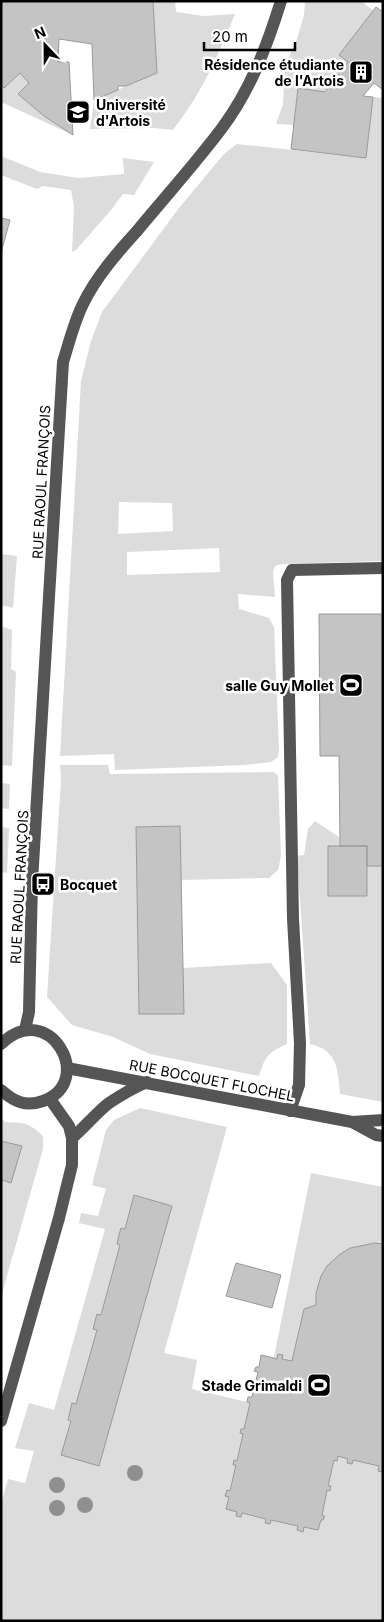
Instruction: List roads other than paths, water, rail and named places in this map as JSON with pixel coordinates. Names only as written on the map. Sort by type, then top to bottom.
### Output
[{"type":"street","name":"RUE RAOUL FRANÇOIS","points":[[25,1030],[29,1012],[32,882],[63,362],[83,304],[110,261],[174,187],[222,128],[234,109],[253,77],[270,38],[281,1]]},
{"type":"street","points":[[290,1111],[299,1085],[300,1043],[294,919],[287,580],[292,570],[383,568]]},
{"type":"street","points":[[1,1044],[8,1037],[25,1030],[38,1030],[50,1036],[59,1044],[66,1055],[67,1068],[65,1080],[59,1091],[50,1099],[24,1104],[11,1099],[1,1090]]},
{"type":"street","name":"RUE BOCQUET FLOCHEL","points":[[67,1068],[352,1122],[383,1120]]},
{"type":"street","points":[[72,1138],[107,1104],[146,1082]]},
{"type":"street","points":[[1,1421],[72,1165],[72,1138],[69,1126],[50,1099]]},
{"type":"street","name":"RUE BOCQUET FLOCHEL","points":[[352,1122],[376,1135],[383,1136]]},
{"type":"place","name":"Résidence étudiante de l'Artois","points":[[361,72]]},
{"type":"place","name":"Université d'Artois","points":[[78,112]]},
{"type":"place","name":"salle Guy Mollet","points":[[351,685]]},
{"type":"place","name":"Bocquet","points":[[43,884]]},
{"type":"place","name":"Stade Grimaldi","points":[[319,1385]]}]
